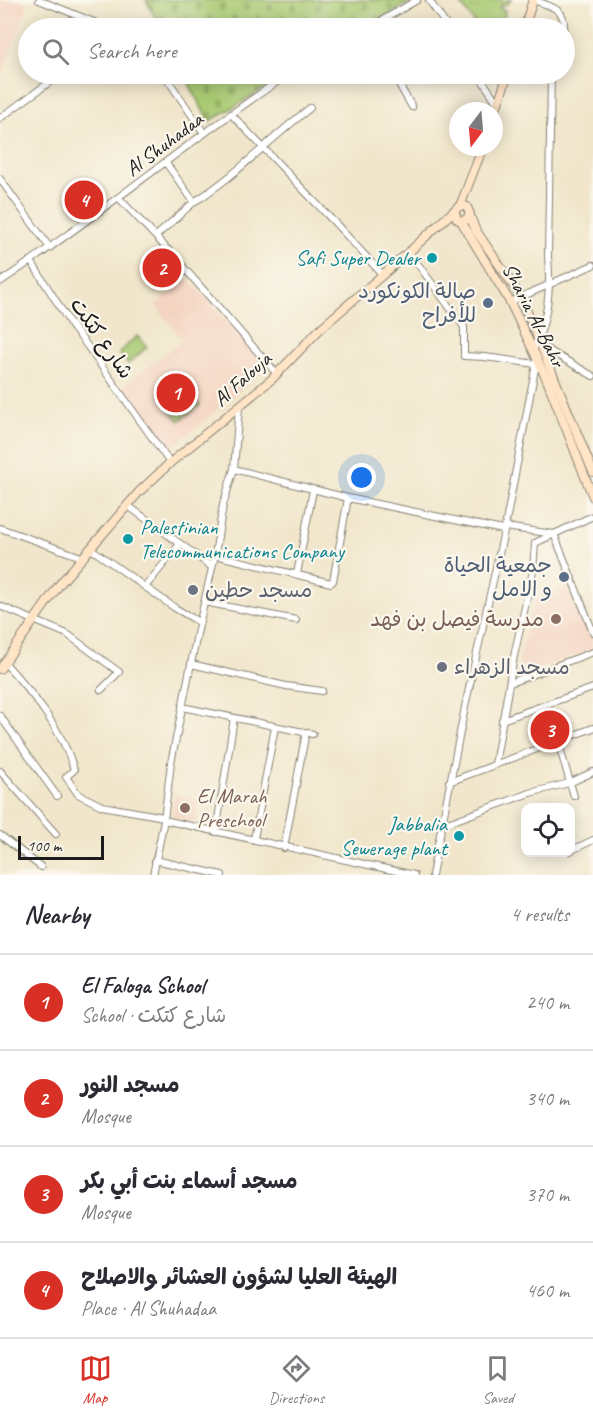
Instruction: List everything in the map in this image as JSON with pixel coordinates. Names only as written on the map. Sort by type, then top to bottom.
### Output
[{"type":"main road","points":[[527,18],[533,0]]},
{"type":"main road","points":[[499,102],[505,84]]},
{"type":"main road","points":[[457,209],[465,206],[469,209],[466,219],[457,219],[457,209],[479,156]]},
{"type":"main road","name":"Al Falouja","points":[[2,666],[59,585],[127,506],[170,463],[277,374],[321,328],[457,209]]},
{"type":"main road","name":"Sharia Al-Bahr","points":[[466,219],[521,297],[589,453],[593,472]]},
{"type":"main road","name":"Sharia Al-Bahr","points":[[466,219],[533,350],[593,497]]},
{"type":"street","points":[[39,0],[84,18]]},
{"type":"street","points":[[386,18],[417,0]]},
{"type":"street","points":[[429,0],[441,18]]},
{"type":"street","points":[[533,0],[558,10],[563,18]]},
{"type":"street","points":[[0,118],[47,84]]},
{"type":"street","points":[[171,84],[204,134]]},
{"type":"street","name":"Al Shuhadaa","points":[[0,282],[274,84]]},
{"type":"street","points":[[399,84],[412,107]]},
{"type":"street","points":[[485,84],[497,102]]},
{"type":"street","points":[[533,350],[541,343],[551,284],[548,257],[551,84]]},
{"type":"street","points":[[156,237],[194,202],[216,189],[310,108]]},
{"type":"street","points":[[231,114],[382,275]]},
{"type":"street","points":[[166,163],[194,202]]},
{"type":"street","points":[[0,179],[50,248]]},
{"type":"street","points":[[119,198],[277,374]]},
{"type":"street","points":[[409,252],[464,327],[464,356],[538,364],[449,782],[432,875]]},
{"type":"street","name":"شارع كتكت","points":[[31,261],[73,328],[170,463]]},
{"type":"street","points":[[510,302],[593,265]]},
{"type":"street","points":[[541,343],[593,376]]},
{"type":"street","points":[[153,875],[190,664],[224,505],[234,470],[238,407]]},
{"type":"street","points":[[576,456],[589,453]]},
{"type":"street","points":[[234,470],[348,498],[504,529],[554,534]]},
{"type":"street","points":[[297,574],[314,490]]},
{"type":"street","points":[[215,555],[331,583],[348,498]]},
{"type":"street","points":[[127,506],[212,567]]},
{"type":"street","points":[[495,764],[533,571],[535,543],[593,516]]},
{"type":"street","points":[[0,528],[84,558]]},
{"type":"street","points":[[554,534],[593,632]]},
{"type":"street","points":[[145,586],[180,544]]},
{"type":"street","points":[[90,548],[175,608],[200,622]]},
{"type":"street","points":[[204,602],[296,620]]},
{"type":"street","points":[[0,606],[67,634],[119,672],[101,690]]},
{"type":"street","points":[[510,683],[593,652]]},
{"type":"street","points":[[190,664],[286,686],[322,691]]},
{"type":"street","points":[[2,666],[26,686],[68,751],[74,770],[66,777],[78,794],[102,806],[414,875]]},
{"type":"street","points":[[502,720],[593,688]]},
{"type":"street","points":[[182,706],[310,733],[285,848]]},
{"type":"street","points":[[0,716],[57,796]]},
{"type":"street","points":[[216,832],[234,718]]},
{"type":"street","points":[[254,839],[275,727]]},
{"type":"street","points":[[449,782],[593,729]]},
{"type":"street","points":[[558,742],[574,796]]},
{"type":"street","points":[[0,771],[56,834]]},
{"type":"street","points":[[442,825],[530,793],[569,783],[593,772]]},
{"type":"street","points":[[0,835],[41,867]]},
{"type":"street","points":[[575,849],[593,840]]},
{"type":"street","points":[[155,860],[222,875]]},
{"type":"shaded area","points":[[0,0],[22,0],[28,5],[23,18],[18,18],[18,31],[0,78]]},
{"type":"shaded area","points":[[188,278],[263,361],[263,364],[260,372],[170,449],[120,389],[183,340],[155,305]]},
{"type":"shaded area","name":"مدرسة فيصل بن فهد","points":[[569,587],[593,642],[593,650],[516,677],[524,637],[535,600]]},
{"type":"shaded area","name":"El Marah Preschool","points":[[174,795],[198,800],[196,822],[172,817]]},
{"type":"green space","points":[[146,0],[413,0],[384,18],[156,18]]},
{"type":"green space","points":[[458,0],[511,0],[499,8],[505,10],[504,18],[471,18]]},
{"type":"green space","points":[[189,84],[272,84],[209,122]]},
{"type":"green space","points":[[137,336],[147,347],[128,364],[119,353]]},
{"type":"green space","points":[[189,391],[200,405],[179,421],[168,407]]},
{"type":"place","name":"الهيئة العليا لشؤون العشائر والاصلاح","points":[[84,200]]},
{"type":"place","name":"Safi Super Dealer","points":[[432,258]]},
{"type":"place","name":"مسجد النور","points":[[162,268]]},
{"type":"place","name":"صالة الكونكورد للأفراح","points":[[488,303]]},
{"type":"place","name":"El Faloga School","points":[[176,393]]},
{"type":"place","name":"Palestinian Telecommunications Company","points":[[128,539]]},
{"type":"place","name":"جمعية الحياة و الامل","points":[[564,577]]},
{"type":"place","name":"مسجد حطين","points":[[193,590]]},
{"type":"place","name":"مدرسة فيصل بن فهد","points":[[556,619]]},
{"type":"place","name":"مسجد الزهراء","points":[[442,667]]},
{"type":"place","name":"مسجد أسماء بنت أبي بكر","points":[[550,730]]},
{"type":"place","name":"El Marah Preschool","points":[[185,808]]},
{"type":"place","name":"Jabbalia Sewerage plant","points":[[459,836]]}]
